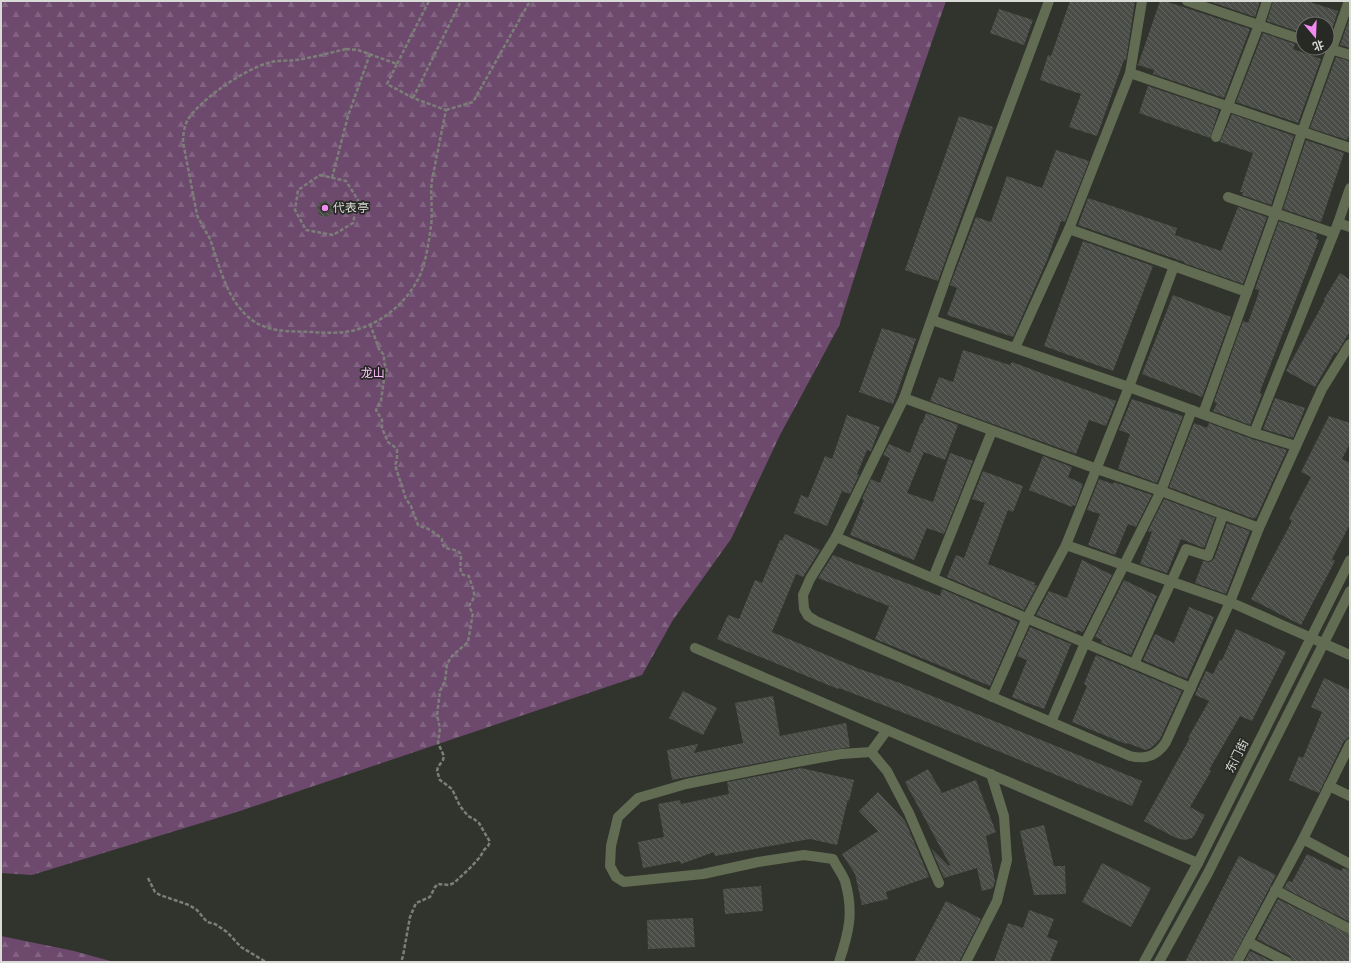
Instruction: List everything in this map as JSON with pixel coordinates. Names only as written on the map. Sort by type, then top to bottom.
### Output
[{"type":"street","points":[[1049,1],[950,264],[904,398],[836,537],[810,579],[803,595],[804,609],[808,616],[816,621],[1130,756],[1140,759],[1152,756],[1161,750],[1166,742],[1230,602],[1259,528],[1296,446],[1322,390],[1350,344]]},
{"type":"street","points":[[1015,348],[1069,230],[1130,73],[1142,1]]},
{"type":"street","points":[[1187,1],[1295,37]]},
{"type":"street","points":[[1216,137],[1267,1]]},
{"type":"street","points":[[1335,34],[1349,1]]},
{"type":"street","points":[[1335,50],[1350,55]]},
{"type":"street","points":[[1203,414],[1275,214],[1326,56]]},
{"type":"street","points":[[1130,73],[1350,148]]},
{"type":"street","points":[[1254,433],[1338,223],[1350,188]]},
{"type":"street","points":[[1228,197],[1333,233]]},
{"type":"street","points":[[1338,223],[1350,227]]},
{"type":"street","points":[[1069,230],[1247,292]]},
{"type":"street","points":[[992,697],[1027,618],[1066,545],[1129,387],[1174,266]]},
{"type":"street","points":[[932,320],[1129,387],[1254,433],[1296,446]]},
{"type":"street","points":[[904,398],[1259,528]]},
{"type":"street","points":[[1051,722],[1085,643],[1161,491],[1192,410]]},
{"type":"street","points":[[933,578],[992,431]]},
{"type":"street","points":[[1134,664],[1186,549],[1208,556],[1223,515]]},
{"type":"street","points":[[836,537],[1191,688]]},
{"type":"street","points":[[1066,545],[1230,602],[1350,655]]},
{"type":"street","name":"东门街","points":[[1144,962],[1198,863],[1350,560]]},
{"type":"street","points":[[1159,962],[1208,873],[1350,591]]},
{"type":"street","points":[[695,648],[1198,863]]},
{"type":"street","points":[[871,752],[887,730]]},
{"type":"street","points":[[1237,962],[1303,839],[1350,744]]},
{"type":"street","points":[[871,752],[887,770],[909,812],[939,883]]},
{"type":"street","points":[[839,962],[847,939],[850,911],[844,880],[832,859],[804,855],[758,862],[703,874],[624,882],[616,877],[610,866],[610,846],[618,817],[638,798],[686,784],[791,762],[841,754],[871,752]]},
{"type":"street","points":[[966,962],[997,901],[1007,860],[1004,816],[991,774]]},
{"type":"street","points":[[1329,786],[1350,796]]},
{"type":"street","points":[[1303,839],[1350,864]]},
{"type":"street","points":[[1275,890],[1350,928]]},
{"type":"street","points":[[1248,942],[1288,962]]},
{"type":"path","points":[[430,1],[387,84],[413,98],[446,110],[473,102],[530,1]]},
{"type":"path","points":[[413,98],[461,1]]},
{"type":"path","points":[[397,64],[358,50],[346,49],[308,58],[267,63],[241,75],[220,90],[199,107],[187,122],[183,142],[197,215],[209,237],[227,288],[243,312],[260,326],[270,329],[330,333],[346,332],[361,328],[384,317],[400,304],[418,280],[429,236],[432,212],[432,180],[446,110]]},
{"type":"path","points":[[332,178],[348,116],[370,54]]},
{"type":"path","points":[[320,175],[332,178],[346,181],[358,200],[353,223],[333,235],[306,230],[295,210],[298,190],[320,175]]},
{"type":"path","points":[[370,324],[379,349],[384,355],[384,362],[387,371],[384,379],[381,401],[376,410],[382,420],[382,428],[388,442],[396,448],[397,460],[395,465],[406,499],[411,506],[418,525],[431,530],[439,536],[442,539],[442,543],[445,548],[456,550],[461,554],[461,572],[463,575],[469,576],[470,584],[473,590],[474,595],[469,607],[473,613],[469,640],[452,656],[447,664],[445,681],[440,691],[438,715],[440,728],[438,743],[444,756],[437,771],[440,780],[452,789],[460,806],[468,816],[479,823],[490,842],[480,857],[454,883],[449,885],[438,884],[430,897],[416,903],[410,917],[404,956],[401,962]]},
{"type":"path","points":[[148,878],[155,892],[189,905],[197,910],[207,922],[215,924],[227,932],[241,947],[266,962]]},
{"type":"green space","name":"龙山","points":[[1,1],[946,1],[898,140],[839,326],[780,435],[731,539],[673,620],[642,675],[240,811],[32,875],[1,873]]},
{"type":"green space","points":[[1,936],[74,951],[114,962],[1,962]]},
{"type":"building","points":[[1070,1],[1135,1],[1126,60],[1124,60],[1097,136],[1069,127],[1081,94],[1040,80],[1048,55],[1051,56]]},
{"type":"building","points":[[1160,1],[1165,1],[1250,29],[1224,98],[1153,74],[1154,70],[1138,65]]},
{"type":"building","points":[[1211,1],[1260,1],[1255,17]]},
{"type":"building","points":[[1273,1],[1307,1],[1338,11],[1335,20],[1335,16],[1295,16],[1295,31],[1267,21]]},
{"type":"building","points":[[999,9],[1033,20],[1024,45],[990,33]]},
{"type":"building","points":[[1350,17],[1350,48],[1340,45]]},
{"type":"building","points":[[1263,33],[1295,44],[1293,49],[1295,50],[1295,56],[1313,56],[1321,59],[1298,123],[1236,102]]},
{"type":"building","points":[[1336,57],[1350,61],[1350,133],[1347,140],[1310,128]]},
{"type":"building","points":[[1148,86],[1219,110],[1210,138],[1139,113]]},
{"type":"building","points":[[1232,114],[1294,136],[1271,205],[1242,195],[1243,192],[1240,192],[1253,153],[1220,142]]},
{"type":"building","points":[[959,116],[993,127],[938,281],[905,270]]},
{"type":"building","points":[[1306,140],[1344,153],[1321,222],[1283,209]]},
{"type":"building","points":[[1056,150],[1089,161],[1065,222],[1061,221],[1047,260],[1013,337],[947,315],[957,288],[950,285],[976,217],[991,222],[1007,176],[1042,188]]},
{"type":"building","points":[[1088,198],[1177,228],[1175,235],[1221,251],[1238,207],[1267,217],[1243,284],[1078,225]]},
{"type":"building","name":"代表亭","points":[[322,201],[328,201],[333,206],[331,215],[328,217],[322,217],[317,212],[317,206]]},
{"type":"building","points":[[1279,221],[1317,234],[1316,239],[1319,240],[1261,389],[1260,393],[1262,394],[1250,425],[1213,411],[1217,403],[1214,402],[1243,321],[1248,323],[1258,295],[1259,290],[1255,289]]},
{"type":"building","points":[[1083,241],[1153,266],[1113,371],[1044,346]]},
{"type":"building","points":[[1340,273],[1350,280],[1350,331],[1337,353],[1335,352],[1315,387],[1286,371],[1325,300],[1324,299]]},
{"type":"building","points":[[1173,295],[1231,317],[1202,397],[1142,374]]},
{"type":"building","points":[[882,328],[916,339],[893,404],[859,392]]},
{"type":"building","points":[[963,350],[1010,365],[1012,362],[1116,401],[1106,426],[1089,420],[1076,454],[930,401],[939,377],[953,382]]},
{"type":"building","points":[[1275,398],[1305,408],[1293,438],[1263,429]]},
{"type":"building","points":[[1132,399],[1183,416],[1157,483],[1118,469],[1130,434],[1119,430]]},
{"type":"building","points":[[926,413],[958,425],[945,460],[924,452],[907,493],[933,502],[950,453],[973,461],[944,534],[927,528],[914,560],[850,535],[864,500],[862,499],[871,479],[880,483],[890,458],[883,455],[889,444],[910,453]]},
{"type":"building","points":[[847,415],[880,427],[871,451],[867,450],[857,474],[859,475],[850,494],[842,491],[827,526],[794,513],[801,495],[808,498],[825,456],[832,459]]},
{"type":"building","points":[[1329,416],[1350,423],[1350,443],[1342,459],[1350,463],[1350,524],[1332,559],[1335,561],[1301,625],[1251,599],[1292,521],[1289,519],[1311,477],[1301,472]]},
{"type":"building","points":[[1194,423],[1207,428],[1209,423],[1287,450],[1256,518],[1255,517],[1254,519],[1169,487]]},
{"type":"building","points":[[1043,456],[1072,467],[1068,477],[1083,484],[1075,506],[1073,505],[1072,507],[1029,490]]},
{"type":"building","points":[[983,471],[1023,486],[1013,512],[1008,510],[988,564],[1035,583],[1034,585],[1037,586],[1024,610],[947,577],[956,555],[964,558],[985,503],[972,499]]},
{"type":"building","points":[[1099,479],[1113,484],[1114,482],[1152,495],[1136,527],[1128,524],[1115,555],[1088,545],[1100,514],[1087,510]]},
{"type":"building","points":[[1164,499],[1215,518],[1204,548],[1181,539],[1167,573],[1140,564],[1152,532],[1148,531]]},
{"type":"building","points":[[1227,523],[1250,531],[1226,594],[1195,583],[1203,561],[1210,562],[1214,559]]},
{"type":"building","points":[[785,534],[820,550],[803,577],[796,574],[772,632],[860,669],[900,683],[1142,781],[1132,806],[922,720],[839,688],[838,689],[717,639],[728,615],[739,619],[755,580],[762,583],[780,540],[782,541]]},
{"type":"building","points":[[833,555],[940,596],[942,589],[1018,622],[990,686],[875,639],[889,606],[818,578]]},
{"type":"building","points":[[1082,560],[1112,575],[1083,632],[1077,630],[1076,632],[1036,615],[1049,591],[1067,598]]},
{"type":"building","points":[[1124,580],[1157,596],[1131,655],[1101,643],[1102,640],[1095,637]]},
{"type":"building","points":[[1189,607],[1214,617],[1187,679],[1143,660],[1155,634],[1174,643]]},
{"type":"building","points":[[1030,627],[1071,644],[1044,709],[1012,697],[1027,660],[1017,656]]},
{"type":"building","points":[[1236,629],[1286,652],[1252,721],[1240,716],[1190,807],[1205,815],[1195,834],[1192,838],[1185,840],[1176,838],[1144,821],[1209,701],[1195,695],[1206,671],[1213,674],[1220,660],[1222,660]]},
{"type":"building","points":[[1096,655],[1182,691],[1160,739],[1151,748],[1146,750],[1127,743],[1126,744],[1072,722],[1087,686],[1084,684]]},
{"type":"building","points":[[1324,678],[1350,690],[1350,734],[1344,741],[1319,793],[1289,780],[1299,756],[1303,758],[1322,712],[1311,707]]},
{"type":"building","points":[[683,691],[717,708],[703,735],[669,718]]},
{"type":"building","points":[[773,696],[780,736],[846,723],[850,747],[672,780],[667,750],[698,744],[694,753],[743,743],[735,703]]},
{"type":"building","points":[[801,768],[854,780],[837,845],[810,839],[715,856],[714,852],[681,864],[680,861],[643,868],[638,842],[664,837],[658,804],[680,800],[681,804],[729,794],[727,782]]},
{"type":"building","points":[[928,769],[942,793],[976,780],[996,832],[986,836],[995,881],[993,888],[982,891],[977,868],[944,878],[931,848],[949,866],[950,865],[905,782]]},
{"type":"building","points":[[878,792],[905,821],[929,877],[886,892],[888,899],[862,905],[855,874],[842,854],[878,831],[859,811]]},
{"type":"building","points":[[1044,825],[1054,866],[1065,866],[1066,894],[1034,895],[1020,831]]},
{"type":"building","points":[[1307,854],[1341,871],[1343,868],[1350,870],[1350,922],[1284,888],[1288,881],[1292,882]]},
{"type":"building","points":[[1239,856],[1276,875],[1231,962],[1185,962]]},
{"type":"building","points":[[1102,863],[1151,888],[1131,927],[1082,902]]},
{"type":"building","points":[[761,886],[763,911],[725,914],[723,889]]},
{"type":"building","points":[[1278,899],[1350,935],[1350,962],[1293,962],[1290,956],[1257,939]]},
{"type":"building","points":[[946,901],[981,919],[959,962],[914,962]]},
{"type":"building","points":[[1029,910],[1054,919],[1047,937],[1058,941],[1050,962],[994,962],[1008,923],[1023,928]]},
{"type":"building","points":[[693,918],[695,947],[648,949],[647,920]]},
{"type":"building","points":[[1250,951],[1273,962],[1244,962]]},
{"type":"place","name":"代表亭","points":[[325,208]]}]
